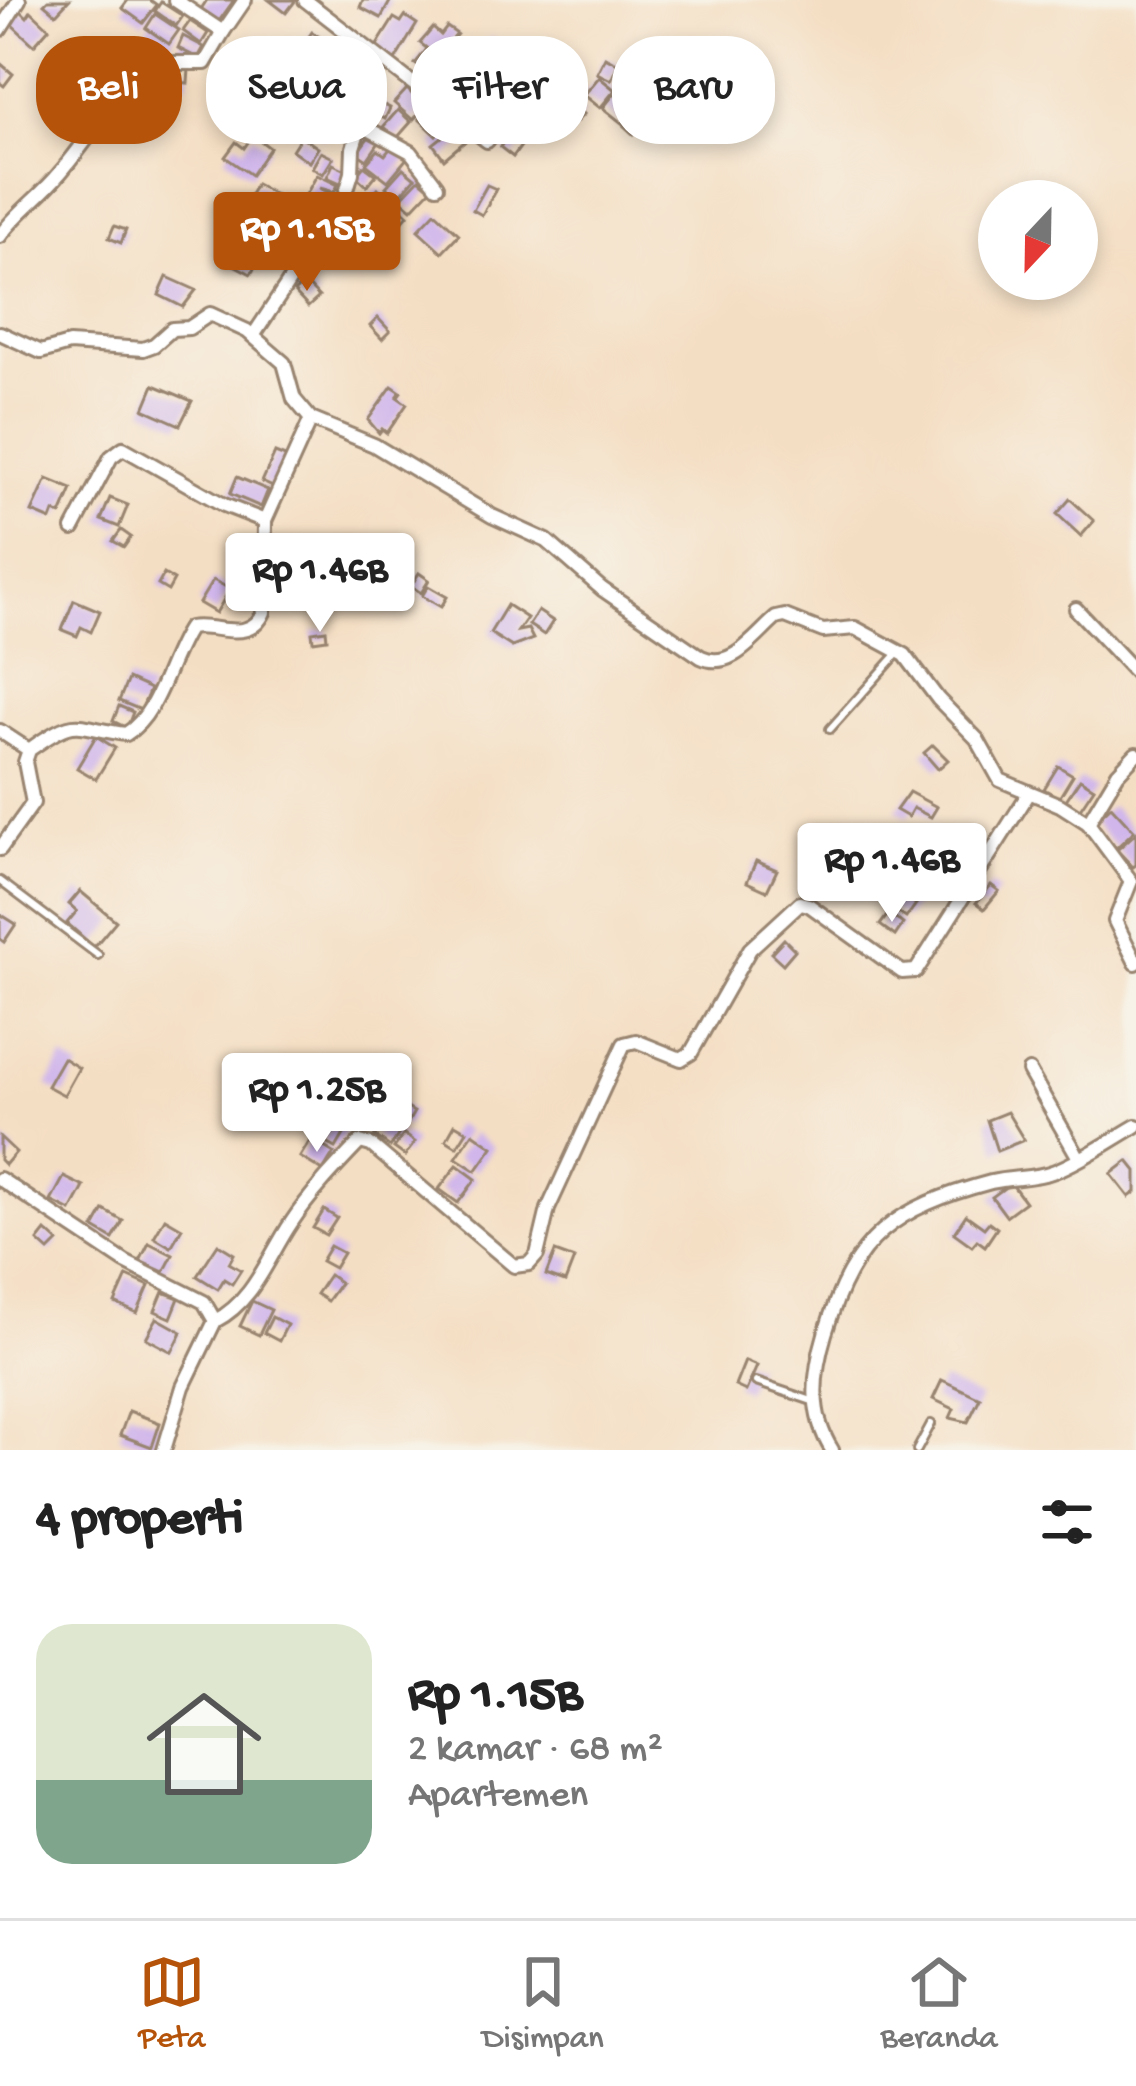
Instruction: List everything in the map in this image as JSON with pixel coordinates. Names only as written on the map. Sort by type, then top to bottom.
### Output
[{"type":"street","points":[[0,30],[20,0]]},
{"type":"street","points":[[175,0],[223,32]]},
{"type":"street","points":[[0,236],[58,176],[130,81],[151,63],[205,63],[245,0]]},
{"type":"street","points":[[305,0],[349,36]]},
{"type":"street","points":[[387,139],[411,152],[437,186]]},
{"type":"street","points":[[253,336],[344,200],[357,144]]},
{"type":"street","points":[[0,333],[41,352],[69,344],[143,349],[172,329],[189,328],[210,314],[253,336],[284,363],[295,399],[311,419],[396,457],[492,516],[547,541],[588,576],[712,662],[728,660],[776,618],[785,616],[824,631],[855,628],[900,652],[914,662],[938,699],[977,740],[1000,780],[1060,805],[1088,823],[1131,881],[1115,921],[1136,963]]},
{"type":"street","points":[[0,849],[33,803],[25,762],[29,750],[67,726],[94,725],[126,734],[150,707],[189,628],[245,631],[257,625],[264,612],[265,521],[311,419]]},
{"type":"street","points":[[73,530],[111,457],[123,448],[224,505],[265,521]]},
{"type":"street","points":[[1076,609],[1136,673]]},
{"type":"street","points":[[0,731],[29,750]]},
{"type":"street","points":[[1088,823],[1118,773],[1136,754]]},
{"type":"street","points":[[164,1450],[183,1387],[215,1321],[228,1314],[252,1287],[291,1223],[360,1142],[371,1145],[514,1266],[529,1264],[536,1255],[548,1209],[624,1044],[636,1041],[680,1059],[691,1053],[750,950],[800,903],[890,965],[902,972],[916,971],[1029,794]]},
{"type":"street","points":[[1030,1071],[1079,1158]]},
{"type":"street","points":[[832,1450],[815,1402],[817,1363],[835,1303],[858,1257],[877,1234],[892,1220],[996,1181],[1058,1170],[1136,1126]]},
{"type":"street","points":[[0,1179],[125,1262],[204,1302],[215,1321]]},
{"type":"lane","points":[[830,729],[900,652]]},
{"type":"lane","points":[[0,881],[98,955]]},
{"type":"lane","points":[[757,1382],[815,1402]]},
{"type":"lane","points":[[917,1450],[931,1424]]},
{"type":"building","points":[[69,0],[56,14],[44,4]]},
{"type":"building","points":[[128,0],[150,0],[157,5],[143,23],[122,8]]},
{"type":"building","points":[[207,0],[234,0],[219,21],[201,9]]},
{"type":"building","points":[[269,0],[296,0],[286,13]]},
{"type":"building","points":[[363,0],[391,0],[381,18],[360,7]]},
{"type":"building","points":[[161,2],[183,16],[176,26],[155,11]]},
{"type":"building","points":[[21,11],[27,17],[31,11],[49,28],[36,36],[34,45],[10,23]]},
{"type":"building","points":[[155,14],[179,30],[175,36],[158,36],[146,28]]},
{"type":"building","points":[[405,16],[417,24],[394,62],[387,58],[387,36],[383,36],[394,18],[401,22]]},
{"type":"building","points":[[190,21],[208,33],[201,44],[183,31]]},
{"type":"building","points":[[447,27],[457,34],[426,36],[433,28],[441,35]]},
{"type":"building","points":[[182,38],[204,47],[198,58],[182,50]]},
{"type":"building","points":[[605,57],[612,61],[611,80],[597,73]]},
{"type":"building","points":[[0,63],[13,74],[4,86],[0,83]]},
{"type":"building","points":[[182,68],[189,69],[188,83],[182,82]]},
{"type":"building","points":[[599,77],[612,88],[612,94],[600,108],[588,98],[588,90]]},
{"type":"building","points":[[407,89],[411,118],[394,103]]},
{"type":"building","points":[[398,110],[411,122],[397,138],[387,130],[387,122]]},
{"type":"building","points":[[235,144],[244,148],[265,144],[270,148],[251,175],[225,157]]},
{"type":"building","points":[[296,144],[318,148],[309,162],[292,150]]},
{"type":"building","points":[[364,144],[378,144],[367,160],[357,153]]},
{"type":"building","points":[[433,144],[462,144],[444,159]]},
{"type":"building","points":[[502,144],[521,146],[513,157]]},
{"type":"building","points":[[393,145],[408,157],[388,181],[366,164],[378,150],[385,155]]},
{"type":"building","points":[[321,152],[333,158],[323,174],[312,168]]},
{"type":"building","points":[[333,164],[348,171],[343,184],[327,177]]},
{"type":"building","points":[[364,166],[376,175],[367,186],[356,176]]},
{"type":"building","points":[[403,168],[415,178],[398,198],[386,187]]},
{"type":"building","points":[[317,175],[338,185],[334,192],[320,188],[336,197],[324,221],[299,207]]},
{"type":"building","points":[[419,179],[431,189],[412,209],[400,199]]},
{"type":"building","points":[[256,184],[289,202],[282,214],[248,198]]},
{"type":"building","points":[[487,185],[496,189],[482,215],[473,210]]},
{"type":"building","points":[[378,188],[408,215],[396,229],[365,203]]},
{"type":"building","points":[[349,203],[363,214],[353,228],[338,217]]},
{"type":"building","points":[[435,212],[459,234],[442,252],[418,230]]},
{"type":"building","points":[[371,216],[389,230],[381,241],[388,246],[379,257],[355,237]]},
{"type":"building","points":[[114,226],[126,230],[121,243],[109,238]]},
{"type":"building","points":[[228,238],[262,255],[251,274],[219,257]]},
{"type":"building","points":[[167,277],[196,290],[183,307],[159,295]]},
{"type":"building","points":[[305,282],[319,297],[308,307],[294,292]]},
{"type":"building","points":[[378,318],[390,331],[382,339],[370,326]]},
{"type":"building","points":[[154,385],[192,401],[180,425],[144,409]]},
{"type":"building","points":[[392,386],[407,404],[387,433],[382,429],[379,433],[368,420]]},
{"type":"building","points":[[275,453],[288,458],[275,488],[262,482]]},
{"type":"building","points":[[237,477],[268,490],[261,507],[230,494]]},
{"type":"building","points":[[47,479],[72,489],[61,515],[54,512],[51,520],[32,512]]},
{"type":"building","points":[[110,498],[128,505],[119,527],[101,520]]},
{"type":"building","points":[[1070,499],[1094,521],[1081,536],[1057,514]]},
{"type":"building","points":[[121,530],[131,537],[124,547],[113,541]]},
{"type":"building","points":[[419,573],[429,580],[421,593],[411,586]]},
{"type":"building","points":[[164,574],[174,580],[168,591],[158,585]]},
{"type":"building","points":[[213,580],[230,589],[216,613],[199,603]]},
{"type":"building","points":[[428,586],[447,597],[441,607],[422,596]]},
{"type":"building","points":[[74,600],[100,611],[91,632],[81,627],[77,636],[62,630]]},
{"type":"building","points":[[507,605],[527,618],[518,631],[528,629],[533,639],[512,647],[490,633]]},
{"type":"building","points":[[538,611],[553,621],[544,635],[529,625]]},
{"type":"building","points":[[326,630],[327,639],[313,641],[312,632]]},
{"type":"building","points":[[128,679],[150,689],[141,710],[119,701]]},
{"type":"building","points":[[119,706],[133,712],[127,728],[113,721]]},
{"type":"building","points":[[96,736],[115,748],[96,779],[77,768]]},
{"type":"building","points":[[933,745],[948,760],[938,769],[924,753]]},
{"type":"building","points":[[1058,766],[1073,775],[1059,798],[1044,789]]},
{"type":"building","points":[[1080,779],[1094,788],[1080,809],[1066,800]]},
{"type":"building","points":[[909,792],[937,807],[931,817],[913,808],[908,817],[896,810]]},
{"type":"building","points":[[1111,806],[1134,831],[1116,848],[1093,823]]},
{"type":"building","points":[[1136,833],[1136,865],[1133,867],[1117,850]]},
{"type":"building","points":[[756,861],[777,870],[767,891],[747,882]]},
{"type":"building","points":[[991,885],[999,891],[984,909],[976,903]]},
{"type":"building","points":[[890,886],[916,904],[906,918],[880,900]]},
{"type":"building","points":[[80,891],[116,921],[94,947],[67,923],[77,911],[69,904]]},
{"type":"building","points":[[889,913],[903,924],[895,936],[880,925]]},
{"type":"building","points":[[0,914],[16,924],[4,942],[0,939]]},
{"type":"building","points":[[784,939],[795,950],[783,964],[771,953]]},
{"type":"building","points":[[63,1058],[79,1068],[64,1095],[47,1086]]},
{"type":"building","points":[[348,1076],[372,1089],[363,1106],[339,1094]]},
{"type":"building","points":[[331,1092],[341,1098],[332,1112],[323,1106]]},
{"type":"building","points":[[345,1101],[363,1111],[354,1127],[335,1117]]},
{"type":"building","points":[[397,1102],[414,1112],[406,1126],[389,1115]]},
{"type":"building","points":[[1007,1112],[1024,1140],[997,1151],[987,1120]]},
{"type":"building","points":[[385,1121],[401,1131],[390,1147],[375,1136]]},
{"type":"building","points":[[333,1124],[346,1131],[336,1148],[323,1141]]},
{"type":"building","points":[[455,1124],[467,1131],[457,1147],[446,1140]]},
{"type":"building","points":[[473,1133],[493,1147],[476,1171],[456,1158]]},
{"type":"building","points":[[404,1134],[415,1142],[405,1156],[394,1148]]},
{"type":"building","points":[[0,1137],[16,1152],[5,1165],[0,1160]]},
{"type":"building","points":[[311,1139],[334,1153],[323,1171],[300,1157]]},
{"type":"building","points":[[1128,1161],[1136,1171],[1136,1192],[1129,1197],[1111,1174]]},
{"type":"building","points":[[457,1165],[476,1179],[458,1203],[439,1189]]},
{"type":"building","points":[[64,1177],[84,1187],[71,1211],[51,1201]]},
{"type":"building","points":[[1011,1183],[1025,1202],[1006,1216],[992,1197]]},
{"type":"building","points":[[104,1210],[123,1221],[113,1239],[94,1228]]},
{"type":"building","points":[[324,1210],[337,1218],[326,1235],[313,1228]]},
{"type":"building","points":[[966,1215],[984,1228],[989,1222],[997,1228],[985,1246],[977,1240],[972,1246],[954,1233]]},
{"type":"building","points":[[165,1218],[182,1228],[171,1247],[154,1237]]},
{"type":"building","points":[[46,1231],[58,1242],[49,1251],[38,1241]]},
{"type":"building","points":[[149,1243],[173,1255],[164,1272],[140,1261]]},
{"type":"building","points":[[218,1244],[234,1254],[229,1263],[241,1270],[232,1284],[224,1279],[218,1289],[197,1276]]},
{"type":"building","points":[[330,1246],[343,1253],[334,1268],[321,1261]]},
{"type":"building","points":[[555,1252],[574,1259],[565,1282],[546,1275]]},
{"type":"building","points":[[329,1275],[340,1283],[327,1301],[316,1294]]},
{"type":"building","points":[[127,1276],[149,1286],[137,1313],[115,1303]]},
{"type":"building","points":[[163,1292],[179,1298],[171,1318],[155,1311]]},
{"type":"building","points":[[252,1301],[271,1310],[259,1335],[240,1326]]},
{"type":"building","points":[[272,1317],[287,1325],[279,1341],[264,1333]]},
{"type":"building","points":[[157,1318],[182,1332],[172,1352],[146,1338]]},
{"type":"building","points":[[745,1361],[757,1366],[746,1391],[735,1386]]},
{"type":"building","points":[[942,1380],[980,1398],[968,1422],[950,1418],[954,1409],[933,1399]]},
{"type":"building","points":[[129,1411],[160,1423],[152,1447],[120,1435]]}]
